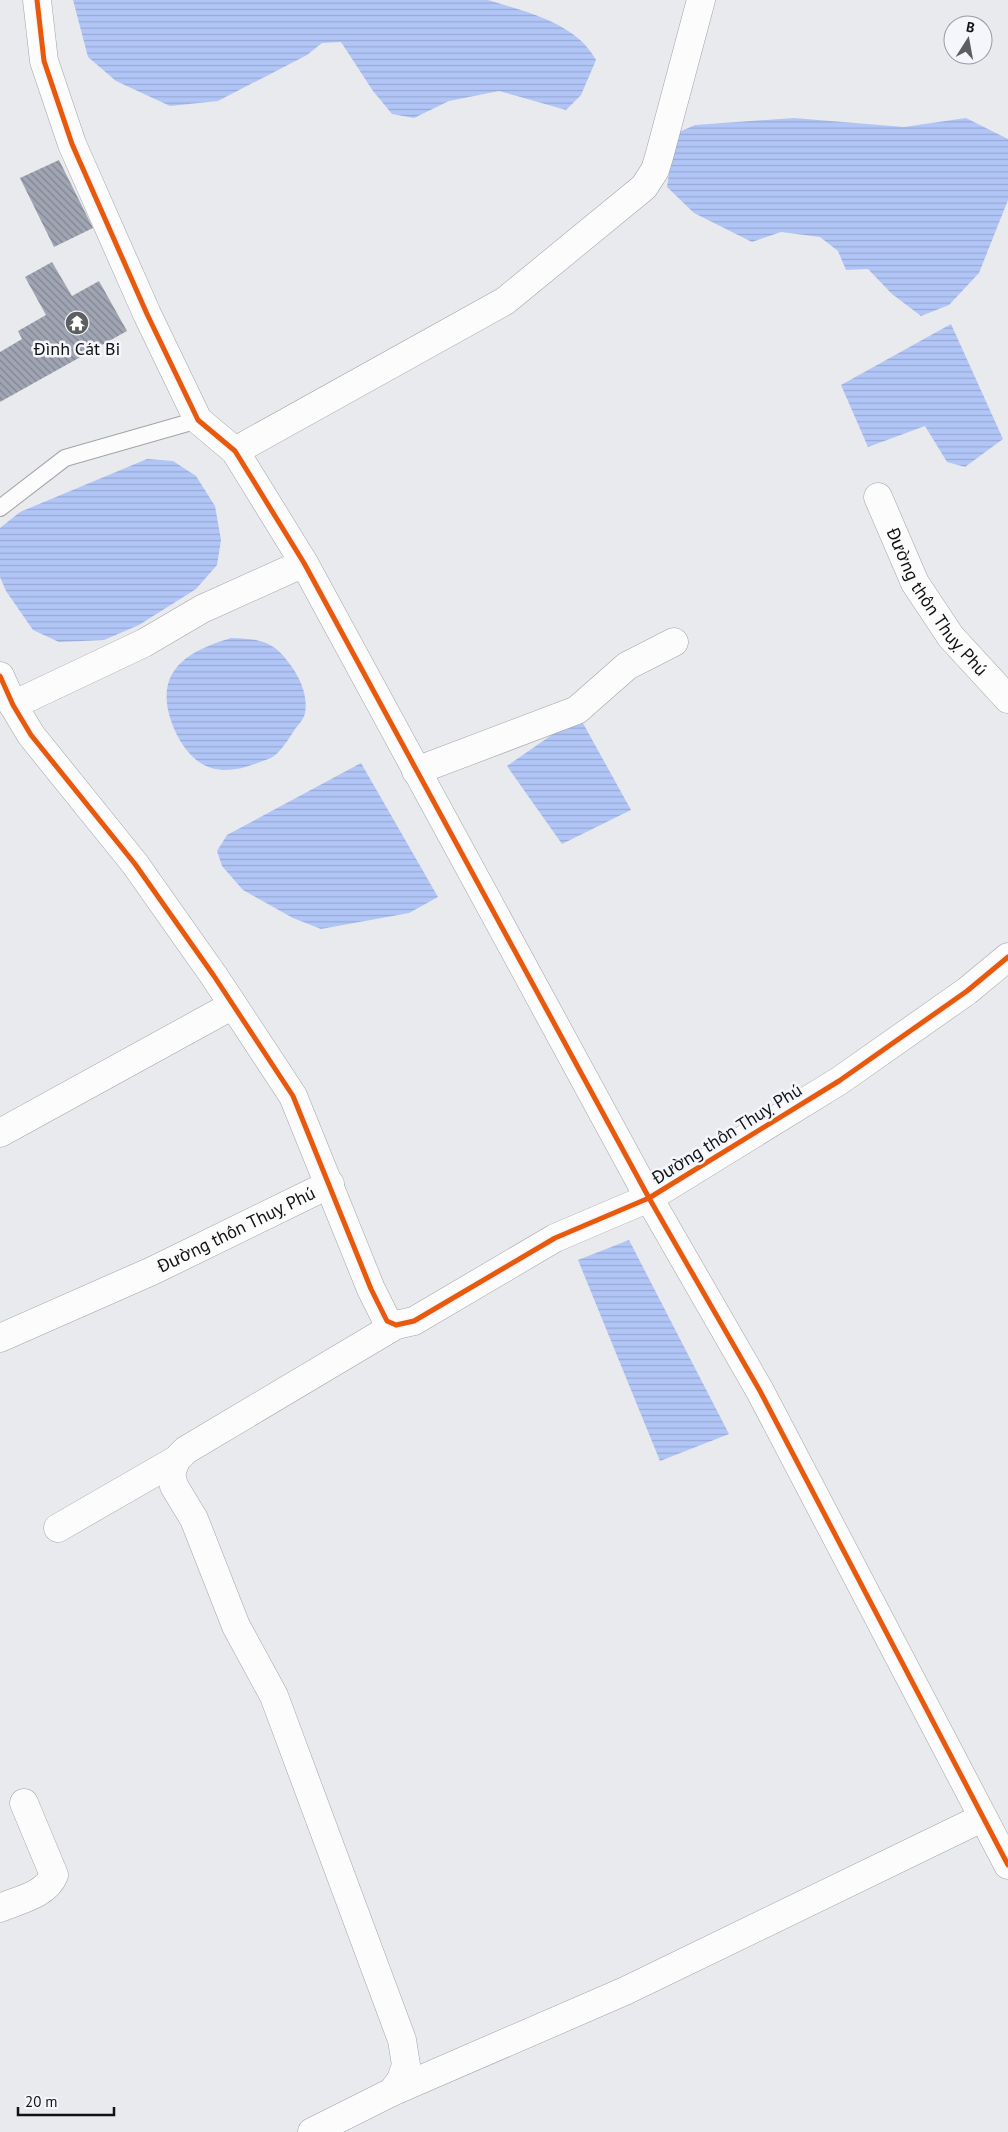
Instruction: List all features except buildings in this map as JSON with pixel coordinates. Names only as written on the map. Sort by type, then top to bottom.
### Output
[{"type":"street","points":[[37,0],[44,61],[72,144],[147,314],[198,420],[236,451],[304,562],[649,1198],[760,1391],[1008,1865]]},
{"type":"street","points":[[236,451],[505,302],[637,193],[655,170],[701,0]]},
{"type":"street","name":"Đường thôn Thuỵ Phú","points":[[878,497],[915,583],[951,637],[1008,699]]},
{"type":"street","points":[[12,705],[144,643],[202,608],[304,562]]},
{"type":"street","points":[[416,771],[577,710],[627,666],[674,642]]},
{"type":"street","points":[[0,676],[12,705],[31,735],[135,864],[233,1005],[293,1096],[330,1184]]},
{"type":"street","name":"Đường thôn Thuỵ Phú","points":[[0,1338],[152,1271],[330,1184],[386,1321],[396,1325],[414,1320],[555,1238],[649,1198],[839,1081],[967,991],[1008,957]]},
{"type":"street","points":[[0,1134],[233,1005]]},
{"type":"street","points":[[58,1528],[176,1460],[186,1450],[396,1325]]},
{"type":"street","points":[[176,1460],[171,1474],[174,1486],[194,1519],[236,1626],[274,1696],[402,2040],[406,2065],[401,2080],[392,2092]]},
{"type":"street","points":[[0,1908],[44,1889],[50,1884],[54,1875],[24,1803]]},
{"type":"street","points":[[312,2132],[392,2092],[625,1991],[982,1818]]},
{"type":"lane","points":[[0,508],[65,458],[198,420]]},
{"type":"water","points":[[73,0],[488,0],[533,14],[563,27],[587,47],[596,60],[581,95],[566,110],[499,91],[449,101],[414,118],[392,114],[373,91],[341,42],[322,43],[307,55],[218,101],[170,106],[116,81],[88,57]]},
{"type":"water","points":[[794,118],[904,127],[966,118],[1008,139],[1008,200],[979,273],[949,305],[921,316],[892,294],[868,269],[846,270],[838,251],[820,237],[781,232],[752,242],[694,213],[667,187],[672,153],[679,132],[695,125]]},
{"type":"water","points":[[951,324],[1003,439],[965,467],[947,462],[925,426],[868,447],[841,385]]},
{"type":"water","points":[[147,459],[173,461],[196,476],[215,506],[221,540],[217,565],[196,589],[139,625],[104,640],[59,642],[33,630],[6,591],[0,577],[0,528],[20,512]]},
{"type":"water","points":[[231,638],[251,639],[266,643],[279,652],[298,677],[305,695],[306,707],[302,720],[283,747],[274,756],[242,768],[224,770],[206,766],[186,750],[173,725],[169,714],[167,698],[168,684],[173,672],[181,663],[203,648]]},
{"type":"water","points":[[579,716],[631,810],[562,844],[507,766]]},
{"type":"water","points":[[361,763],[438,897],[409,913],[321,929],[293,918],[243,890],[222,866],[217,851],[227,835]]},
{"type":"water","points":[[629,1240],[729,1434],[660,1461],[578,1260]]},
{"type":"cycle path","points":[[37,0],[44,61],[72,144],[147,314],[198,420],[235,451],[304,563],[649,1198],[760,1391],[1008,1865]]},
{"type":"cycle path","points":[[0,676],[13,705],[31,735],[135,864],[214,976],[293,1096],[371,1289],[387,1321],[396,1325],[414,1321],[555,1238],[649,1198],[839,1081],[967,991],[1008,957]]},
{"type":"place","name":"Đình Cát Bi","points":[[77,323]]}]
